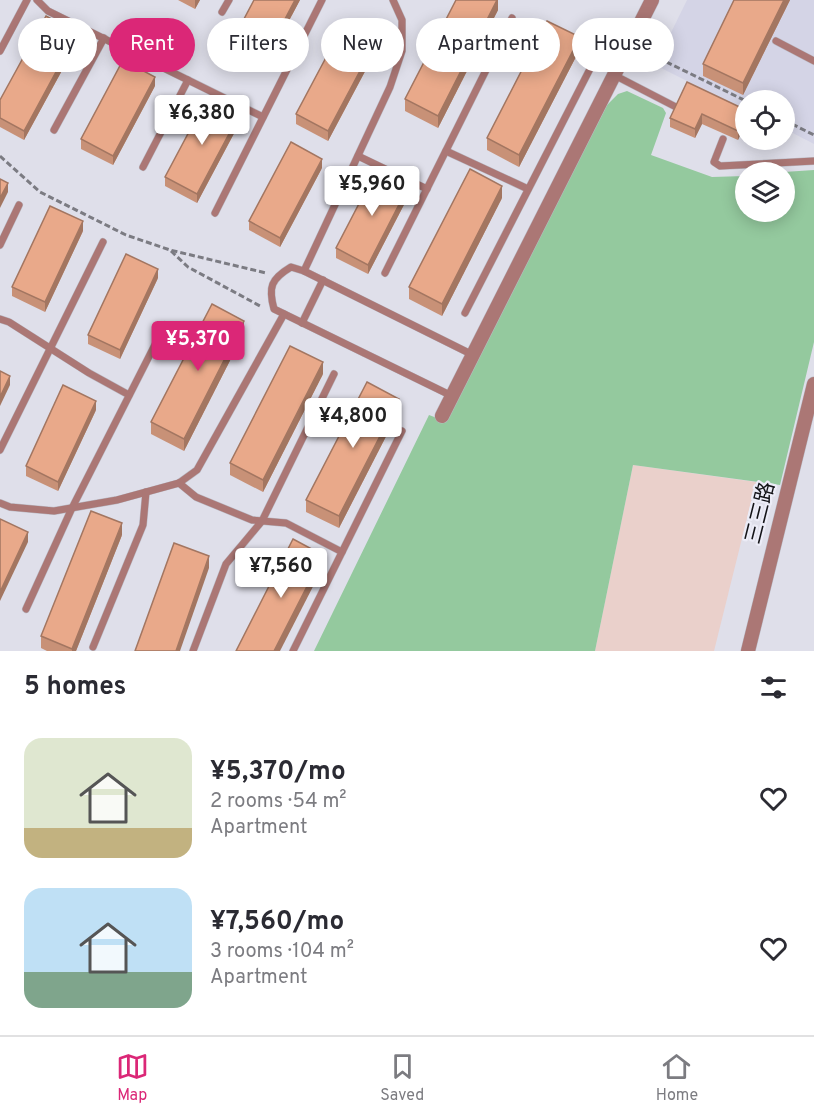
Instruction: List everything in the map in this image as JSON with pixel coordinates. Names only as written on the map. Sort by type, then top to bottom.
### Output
[{"type":"street","points":[[643,18],[652,0]]},
{"type":"street","points":[[442,417],[616,72]]},
{"type":"street","name":"三三路","points":[[748,651],[814,384]]},
{"type":"lane","points":[[0,51],[27,0]]},
{"type":"lane","points":[[37,0],[48,10],[263,117]]},
{"type":"lane","points":[[222,12],[228,0]]},
{"type":"lane","points":[[215,213],[322,0]]},
{"type":"lane","points":[[304,272],[390,87],[402,51],[402,20],[393,0]]},
{"type":"lane","points":[[54,130],[104,38]]},
{"type":"lane","points":[[777,41],[814,61]]},
{"type":"lane","points":[[385,273],[485,72]]},
{"type":"lane","points":[[465,313],[588,72]]},
{"type":"lane","points":[[614,75],[674,106]]},
{"type":"lane","points":[[143,166],[188,80]]},
{"type":"lane","points":[[723,139],[714,162],[720,166],[814,161]]},
{"type":"lane","points":[[446,151],[528,189]]},
{"type":"lane","points":[[358,156],[427,189]]},
{"type":"lane","points":[[0,245],[19,205]]},
{"type":"lane","points":[[0,450],[103,242]]},
{"type":"lane","points":[[452,396],[274,309],[270,293],[277,276],[291,267],[304,272],[473,355]]},
{"type":"lane","points":[[302,323],[323,280]]},
{"type":"lane","points":[[0,503],[10,507],[54,511],[117,500],[179,483],[197,471],[284,314]]},
{"type":"lane","points":[[0,319],[9,322],[50,349],[129,394]]},
{"type":"lane","points":[[26,609],[72,508],[165,325]]},
{"type":"lane","points":[[193,651],[226,564],[262,521],[334,374]]},
{"type":"lane","points":[[293,651],[402,431]]},
{"type":"lane","points":[[179,483],[196,497],[252,520],[286,522],[342,552]]},
{"type":"lane","points":[[93,647],[143,525],[146,492]]},
{"type":"path","points":[[674,66],[735,96]]},
{"type":"path","points":[[795,126],[814,135]]},
{"type":"path","points":[[0,156],[40,192],[126,235],[170,250],[277,276]]},
{"type":"path","points":[[170,250],[188,267],[258,307],[274,309]]},
{"type":"shaded area","points":[[687,0],[814,0],[814,144],[795,134],[795,90],[735,90],[735,105],[669,72],[674,72],[674,26]]},
{"type":"shaded area","points":[[633,465],[756,482],[714,651],[595,651]]},
{"type":"green space","points":[[627,91],[663,108],[666,113],[651,155],[712,177],[735,176],[735,222],[795,222],[795,171],[814,170],[814,342],[780,485],[633,465],[595,651],[314,651],[429,415],[445,421],[607,105],[618,94]]},
{"type":"building","points":[[254,0],[295,0],[286,18],[245,18]]},
{"type":"building","points":[[456,0],[497,0],[488,18],[447,18]]},
{"type":"building","points":[[734,0],[784,0],[743,83],[703,64]]},
{"type":"building","points":[[560,27],[572,33],[572,52],[519,155],[487,138],[521,72],[560,72]]},
{"type":"building","points":[[18,67],[18,72],[56,72],[24,131],[0,118],[0,100]]},
{"type":"building","points":[[321,67],[321,72],[359,72],[328,131],[296,114]]},
{"type":"building","points":[[117,72],[146,72],[155,77],[113,156],[81,139]]},
{"type":"building","points":[[419,72],[460,72],[438,116],[405,99]]},
{"type":"building","points":[[687,82],[735,105],[735,130],[702,114],[695,129],[670,118]]},
{"type":"building","points":[[207,98],[239,115],[197,194],[165,177]]},
{"type":"building","points":[[291,142],[322,159],[280,238],[249,221]]},
{"type":"building","points":[[377,169],[409,185],[368,265],[336,248]]},
{"type":"building","points":[[470,169],[502,186],[442,304],[409,287]]},
{"type":"building","points":[[0,179],[8,183],[0,198]]},
{"type":"building","points":[[50,206],[83,221],[45,302],[12,287]]},
{"type":"building","points":[[126,254],[158,269],[120,350],[88,335]]},
{"type":"building","points":[[212,304],[244,321],[184,439],[151,422]]},
{"type":"building","points":[[290,346],[323,362],[263,480],[230,463]]},
{"type":"building","points":[[0,371],[10,376],[0,397]]},
{"type":"building","points":[[367,382],[399,399],[339,516],[306,500]]},
{"type":"building","points":[[63,385],[96,401],[58,482],[26,466]]},
{"type":"building","points":[[91,511],[122,523],[72,649],[41,636]]},
{"type":"building","points":[[0,519],[28,532],[0,592]]},
{"type":"building","points":[[293,539],[323,555],[274,651],[236,651]]},
{"type":"building","points":[[174,543],[209,556],[176,651],[135,651]]}]
